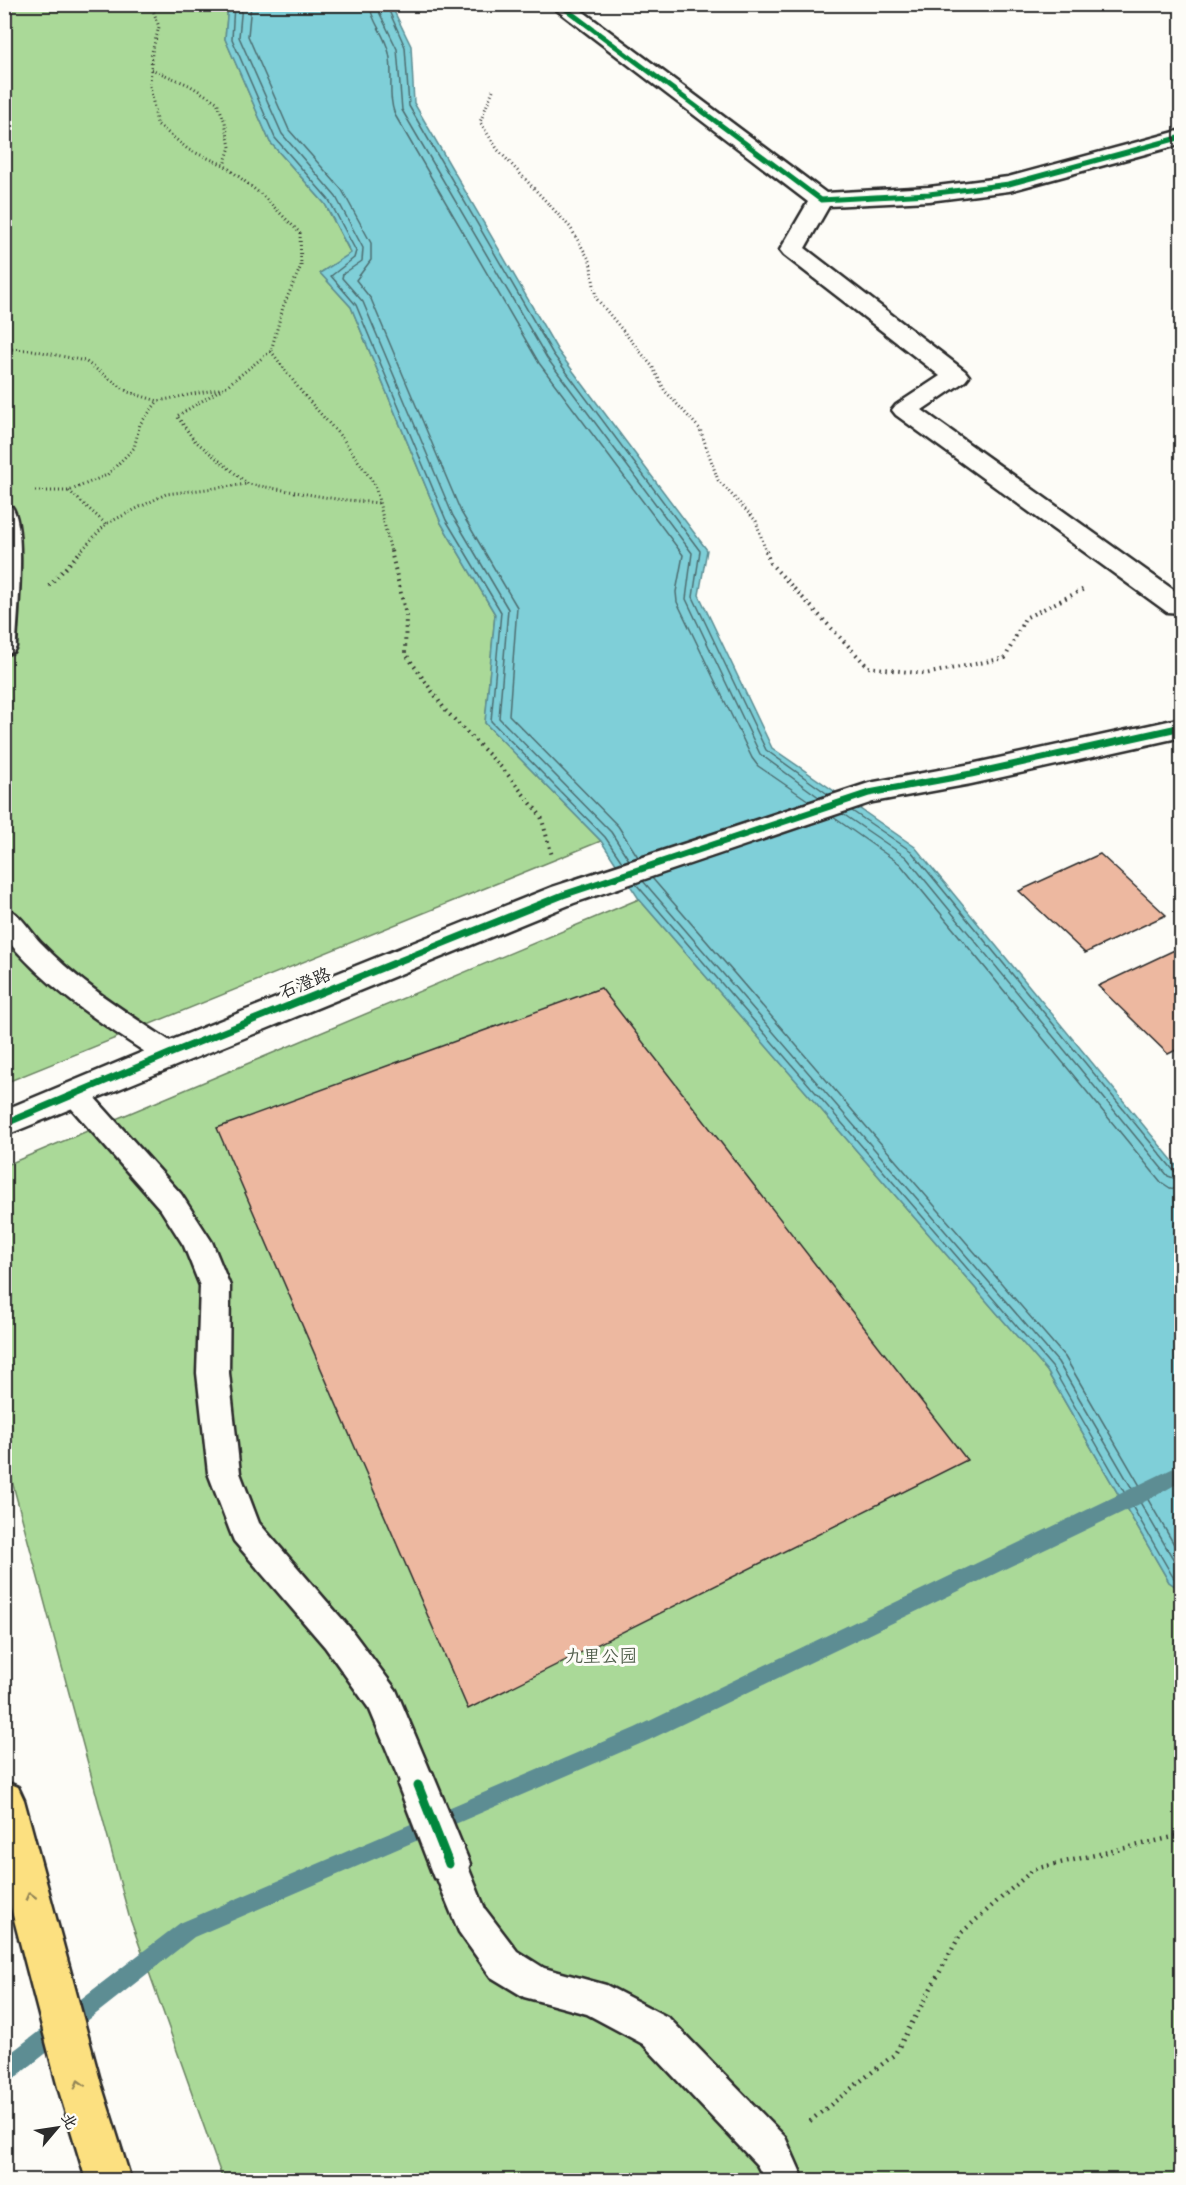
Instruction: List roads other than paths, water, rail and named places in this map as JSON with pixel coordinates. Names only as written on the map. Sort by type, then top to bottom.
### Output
[{"type":"highway","points":[[4,1800],[79,2084],[109,2181]]},
{"type":"street","points":[[559,4],[821,200],[929,194],[1009,184],[1182,137]]},
{"type":"street","points":[[821,200],[792,250],[956,376],[905,410],[1177,606]]},
{"type":"street","name":"石澄路","points":[[4,1124],[169,1054],[563,895],[618,876],[869,793],[971,774],[1182,727]]},
{"type":"street","points":[[418,1785],[449,1864]]},
{"type":"lane","points":[[4,512],[8,531],[4,647]]},
{"type":"lane","points":[[4,917],[21,941],[86,999],[169,1054]]},
{"type":"lane","points":[[75,1094],[171,1202],[197,1242],[215,1286],[213,1373],[224,1473],[246,1531],[337,1637],[384,1701],[418,1785]]},
{"type":"lane","points":[[449,1864],[472,1920],[504,1964],[537,1984],[592,1998],[656,2031],[778,2166]]},
{"type":"water","points":[[228,5],[391,5],[411,46],[414,103],[558,351],[707,550],[699,595],[772,748],[915,847],[1181,1171],[1181,1590],[1169,1582],[1047,1371],[639,899],[601,841],[485,723],[495,614],[441,523],[351,307],[320,273],[351,253],[325,204],[270,142],[225,39]]},
{"type":"waterway","points":[[4,2072],[187,1930],[642,1734],[1143,1493],[1182,1472]]},
{"type":"park label","name":"九里公园","points":[[601,1656]]}]
